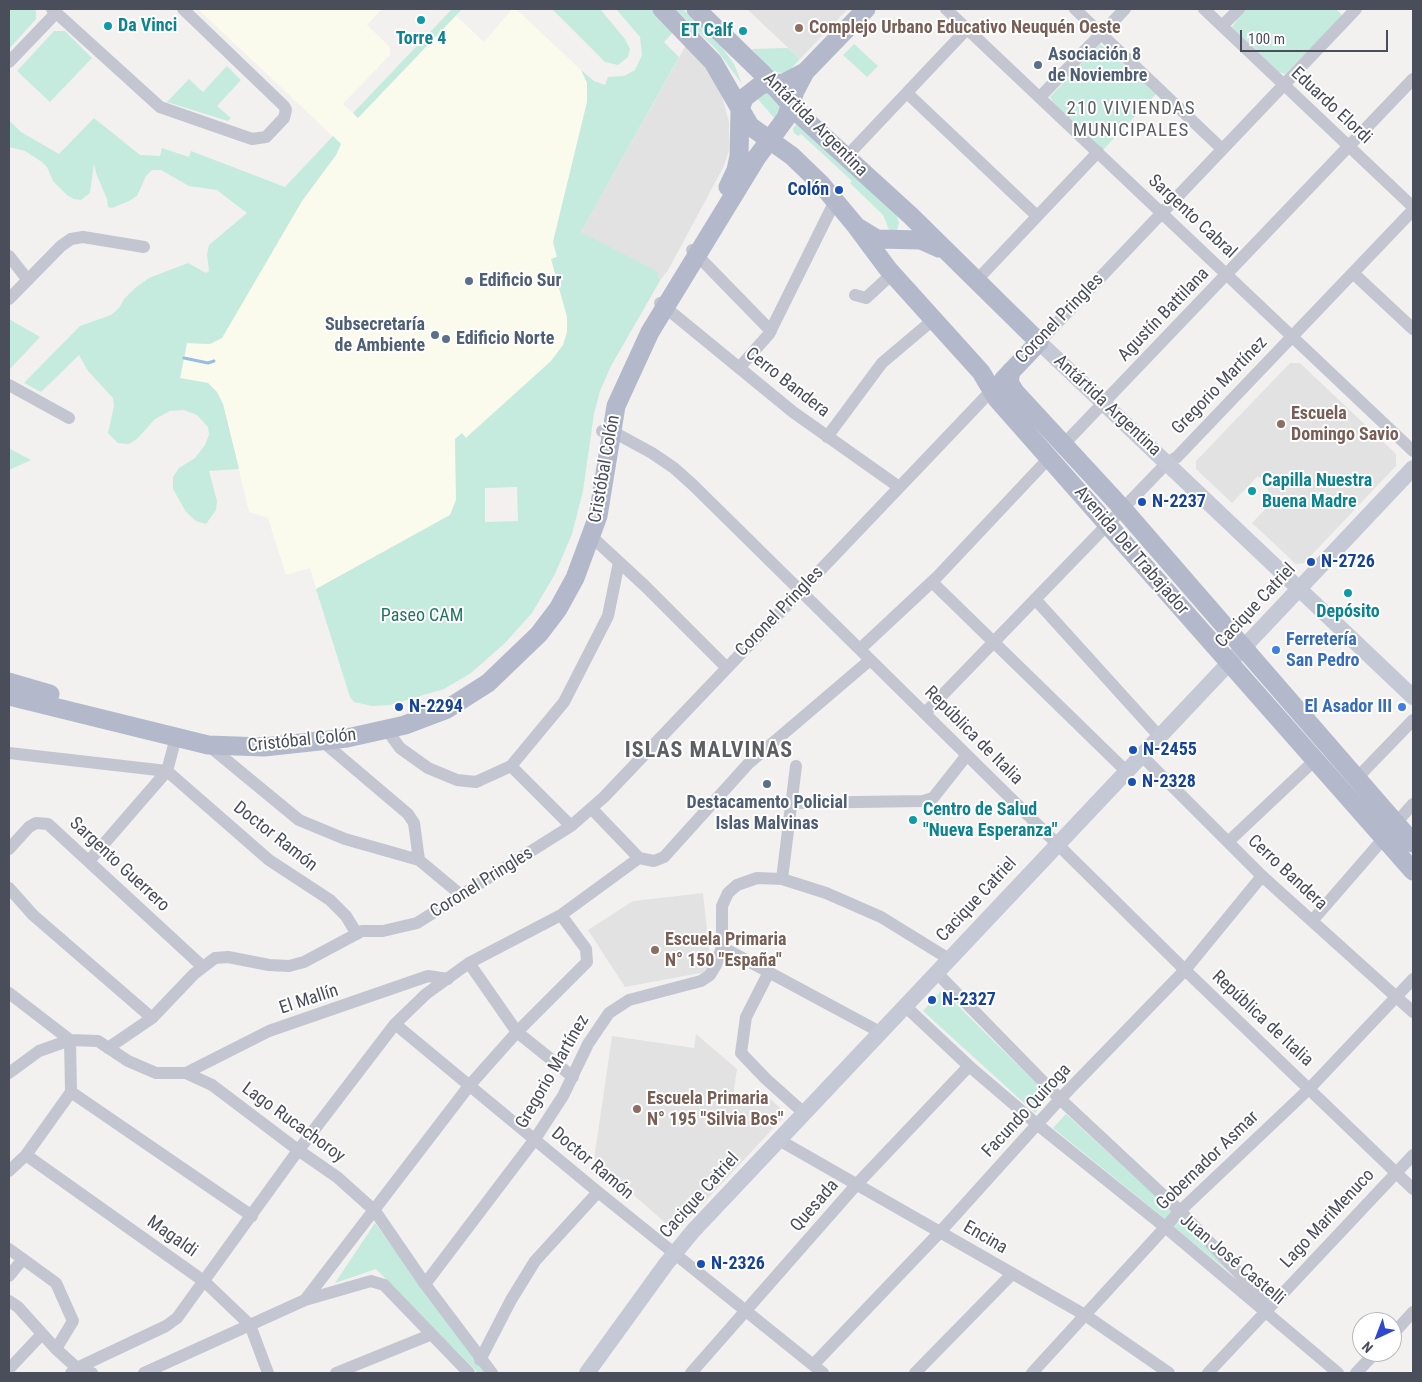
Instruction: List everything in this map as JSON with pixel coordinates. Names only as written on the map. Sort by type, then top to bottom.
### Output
[{"type":"main road","points":[[662,9],[714,62],[750,126],[773,147],[813,176],[856,226],[873,238],[928,241],[955,261]]},
{"type":"main road","name":"Antártida Argentina","points":[[696,9],[771,83],[791,106],[936,240],[955,261],[1039,342]]},
{"type":"main road","name":"Cristóbal Colón","points":[[694,251],[773,147],[805,72],[866,9]]},
{"type":"main road","name":"Cristóbal Colón","points":[[9,682],[180,728],[227,737],[280,736],[313,733],[382,722],[426,708],[456,693],[494,666],[519,642],[548,606],[570,566],[584,532],[606,432],[621,393],[661,304],[694,251],[729,187],[736,170],[740,148],[740,110],[744,98],[762,84],[787,82],[805,72]]},
{"type":"main road","points":[[895,202],[906,226],[898,239]]},
{"type":"main road","name":"Avenida Del Trabajador","points":[[856,226],[892,274],[934,319],[993,390],[997,399],[1413,871]]},
{"type":"main road","name":"Coronel Pringles","points":[[993,390],[1039,342]]},
{"type":"main road","name":"Avenida Del Trabajador","points":[[1011,371],[1009,382],[1013,389],[1122,509],[1413,843]]},
{"type":"main road","name":"Cristóbal Colón","points":[[9,696],[208,745],[264,747],[322,741],[388,730],[421,720],[461,702],[488,683],[515,660],[558,609],[575,578],[592,537],[601,502],[606,432]]},
{"type":"main road","name":"Cristóbal Colón","points":[[9,685],[35,690]]},
{"type":"street","points":[[9,62],[54,11],[153,103],[167,110],[252,139],[261,139],[270,134],[286,114],[281,102],[183,9]]},
{"type":"street","name":"Sargento Cabral","points":[[946,9],[1413,451]]},
{"type":"street","points":[[1074,9],[1222,149]]},
{"type":"street","points":[[1040,97],[1124,9]]},
{"type":"street","name":"Eduardo Elordi","points":[[1204,9],[1413,208]]},
{"type":"street","points":[[1222,26],[1238,9]]},
{"type":"street","name":"Coronel Pringles","points":[[1039,342],[1356,9]]},
{"type":"street","points":[[846,157],[968,29]]},
{"type":"street","name":"Agustín Battilana","points":[[1063,445],[1413,79]]},
{"type":"street","points":[[907,93],[1037,216]]},
{"type":"street","points":[[976,281],[1098,152]]},
{"type":"street","points":[[739,368],[771,331],[835,201]]},
{"type":"street","name":"Gregorio Martínez","points":[[925,713],[1108,525],[1166,462],[1177,457],[1413,208]]},
{"type":"street","points":[[9,300],[61,246],[76,238],[144,247]]},
{"type":"street","points":[[694,251],[771,331]]},
{"type":"street","points":[[9,256],[28,280]]},
{"type":"street","points":[[1353,273],[1413,330]]},
{"type":"street","points":[[855,295],[866,298],[892,274]]},
{"type":"street","name":"Cerro Bandera","points":[[661,304],[827,437],[899,488]]},
{"type":"street","points":[[827,437],[878,367],[934,319]]},
{"type":"street","name":"Antártida Argentina","points":[[1039,342],[1413,697]]},
{"type":"street","points":[[9,385],[69,418]]},
{"type":"street","name":"Coronel Pringles","points":[[108,1048],[152,1018],[203,967],[215,958],[228,957],[268,965],[289,966],[304,962],[362,931],[383,931],[417,923],[572,826],[592,810],[993,390]]},
{"type":"street","name":"República de Italia","points":[[606,432],[652,453],[674,468],[1185,970],[1413,1189]]},
{"type":"street","points":[[860,649],[932,582],[1049,458]]},
{"type":"street","name":"Cacique Catriel","points":[[587,1373],[674,1254],[1057,843],[1413,468]]},
{"type":"street","points":[[592,537],[727,668]]},
{"type":"street","points":[[388,730],[400,748],[428,768],[457,780],[476,782],[511,766],[564,702],[608,616],[619,562]]},
{"type":"street","points":[[932,582],[1126,771]]},
{"type":"street","points":[[1036,599],[1160,736]]},
{"type":"street","points":[[592,810],[639,858],[654,861],[664,857],[748,764],[870,660]]},
{"type":"street","points":[[1357,778],[1413,720]]},
{"type":"street","points":[[89,861],[167,771],[176,737]]},
{"type":"street","points":[[322,741],[408,814],[414,822],[419,860]]},
{"type":"street","points":[[208,745],[299,820],[344,839],[419,860],[461,895]]},
{"type":"street","points":[[9,753],[167,771]]},
{"type":"street","points":[[790,803],[922,801],[934,798],[967,755]]},
{"type":"street","name":"Cerro Bandera","points":[[1141,755],[1262,876],[1413,1012]]},
{"type":"street","points":[[1228,842],[1314,760]]},
{"type":"street","points":[[511,766],[572,826]]},
{"type":"street","points":[[782,879],[796,766]]},
{"type":"street","name":"Doctor Ramón","points":[[167,771],[269,860],[330,900],[346,916],[357,934]]},
{"type":"street","points":[[1396,823],[1413,804]]},
{"type":"street","name":"Sargento Guerrero","points":[[9,849],[36,822],[48,824],[203,967]]},
{"type":"street","points":[[1312,921],[1384,838]]},
{"type":"street","points":[[74,1371],[166,1326],[177,1318],[205,1282],[298,1150],[395,1024],[426,994],[469,963],[561,915],[639,858]]},
{"type":"street","name":"Facundo Quiroga","points":[[818,1369],[1060,1099],[1185,970],[1262,876]]},
{"type":"street","points":[[880,1032],[722,947],[722,906],[728,894],[737,885],[757,878],[782,879],[826,893],[881,917],[949,959]]},
{"type":"street","points":[[9,888],[33,915],[152,1018]]},
{"type":"street","points":[[305,1300],[469,1086],[517,1032],[587,962],[586,949],[561,915]]},
{"type":"street","name":"Gregorio Martínez","points":[[425,1284],[535,1139],[563,1096],[588,1044],[609,1013],[629,1000],[701,981],[710,975],[716,965],[722,947]]},
{"type":"street","points":[[469,963],[517,1032],[572,1077]]},
{"type":"street","points":[[769,972],[746,1017],[741,1053],[766,1079],[804,1113]]},
{"type":"street","name":"Juan José Castelli","points":[[937,973],[1060,1099],[1180,1211],[1268,1309]]},
{"type":"street","name":"El Mallín","points":[[186,1073],[269,1031],[428,976],[448,979]]},
{"type":"street","name":"Gobernador Asmar","points":[[1032,1373],[1180,1211],[1310,1088],[1413,979]]},
{"type":"street","points":[[9,993],[70,1040]]},
{"type":"street","name":"Juan José Castelli","points":[[905,1006],[969,1066],[1038,1125],[1268,1309],[1338,1373]]},
{"type":"street","name":"Doctor Ramón","points":[[395,1024],[674,1254],[818,1369]]},
{"type":"street","points":[[9,1073],[39,1051],[70,1040]]},
{"type":"street","points":[[9,1171],[26,1155],[71,1092],[70,1040]]},
{"type":"street","name":"Lago Rucachoroy","points":[[70,1040],[98,1041],[128,1060],[156,1073],[186,1073],[212,1085],[337,1177],[375,1211],[425,1284],[480,1360],[492,1373]]},
{"type":"street","name":"Quesada","points":[[691,1373],[857,1184],[969,1066]]},
{"type":"street","points":[[71,1092],[252,1216]]},
{"type":"street","name":"Encina","points":[[779,1140],[1085,1314],[1169,1373]]},
{"type":"street","name":"Magaldi","points":[[26,1155],[205,1282],[250,1325],[268,1373]]},
{"type":"street","name":"Lago MariMenuco","points":[[1208,1373],[1413,1155]]},
{"type":"street","points":[[480,1360],[511,1300],[535,1261],[598,1192]]},
{"type":"street","points":[[9,1249],[56,1283],[73,1321],[56,1349]]},
{"type":"street","points":[[9,1276],[23,1260]]},
{"type":"street","points":[[915,1373],[1012,1274]]},
{"type":"street","points":[[144,1373],[305,1300],[371,1281],[384,1285],[430,1335],[469,1373]]},
{"type":"street","points":[[9,1301],[18,1307],[74,1371],[92,1373]]},
{"type":"street","points":[[1402,1324],[1413,1312]]},
{"type":"street","points":[[9,1369],[42,1334]]},
{"type":"street","points":[[336,1373],[430,1335]]},
{"type":"street","points":[[1356,1373],[1366,1362]]},
{"type":"shaded area","points":[[198,9],[382,9],[367,25],[390,47],[390,55],[343,104],[358,118],[456,16],[484,42],[512,9],[516,9],[581,70],[587,82],[587,102],[553,242],[557,257],[552,259],[567,317],[567,332],[563,345],[551,361],[465,438],[455,439],[456,500],[450,515],[316,589],[310,568],[286,575],[268,518],[249,512],[223,404],[217,392],[208,383],[180,378],[187,343],[210,344],[302,201],[336,155],[341,144]]},
{"type":"shaded area","name":"Complejo Urbano Educativo Neuquén Oeste","points":[[747,9],[848,9],[800,59]]},
{"type":"shaded area","points":[[686,45],[700,58],[722,96],[729,122],[729,150],[724,166],[667,272],[661,279],[581,232]]},
{"type":"shaded area","points":[[1290,363],[1300,363],[1396,454],[1396,466],[1304,563],[1296,564],[1252,523],[1273,501],[1265,482],[1258,476],[1232,503],[1196,469],[1196,461]]},
{"type":"shaded area","name":"Escuela Primaria N° 150 \"España\"","points":[[703,893],[711,967],[706,972],[625,987],[588,930],[633,901]]},
{"type":"shaded area","points":[[696,1034],[737,1069],[733,1097],[753,1100],[755,1091],[763,1092],[782,1110],[782,1119],[681,1227],[670,1227],[594,1160],[612,1036],[694,1048]]},
{"type":"green space","points":[[9,9],[36,10],[36,19],[9,49]]},
{"type":"green space","points":[[452,9],[462,9],[358,118],[353,113]]},
{"type":"green space","points":[[552,9],[600,9],[625,39],[630,49],[628,57],[618,65],[605,62]]},
{"type":"green space","name":"Paseo CAM","points":[[616,9],[657,9],[677,28],[664,42],[679,57],[581,232],[658,272],[658,277],[661,279],[611,366],[600,391],[594,414],[583,491],[572,534],[555,574],[532,613],[505,643],[471,673],[444,689],[390,705],[372,706],[354,702],[350,697],[316,589],[450,515],[456,500],[455,439],[462,433],[466,438],[551,361],[563,345],[567,332],[567,317],[551,259],[557,257],[553,242],[587,102],[587,83],[581,70],[594,81],[605,85],[608,77],[624,76],[635,70],[642,55],[640,37]],"holes":[[[517,487],[518,521],[485,522],[485,488]]]},
{"type":"green space","points":[[675,9],[683,9],[721,46],[734,64],[742,84],[716,49]]},
{"type":"green space","points":[[1245,9],[1336,9],[1343,16],[1285,74],[1279,72],[1232,27]]},
{"type":"green space","points":[[54,31],[65,31],[92,58],[50,102],[17,71]]},
{"type":"green space","points":[[854,44],[878,66],[867,77],[843,55]]},
{"type":"green space","points":[[1100,44],[1157,93],[1103,150],[1050,97]]},
{"type":"green space","points":[[788,48],[800,59],[787,73],[772,72],[752,49]]},
{"type":"green space","points":[[227,66],[241,80],[217,106],[231,118],[228,121],[167,102],[189,79],[203,92]]},
{"type":"green space","points":[[762,88],[782,103],[775,119],[757,98]]},
{"type":"green space","points":[[94,118],[140,155],[160,156],[162,148],[189,157],[191,151],[285,187],[333,136],[341,144],[336,155],[302,201],[222,338],[210,344],[187,343],[180,378],[208,383],[217,392],[223,404],[239,469],[209,471],[217,501],[216,510],[206,524],[196,521],[186,512],[173,489],[173,477],[179,468],[195,458],[205,445],[209,435],[208,427],[197,415],[184,410],[170,411],[155,419],[137,439],[129,444],[118,443],[108,433],[114,406],[113,398],[88,371],[79,355],[41,392],[24,383],[80,326],[111,315],[135,288],[149,278],[188,263],[206,273],[209,271],[207,255],[209,245],[247,213],[217,190],[189,186],[161,170],[152,170],[146,176],[137,196],[112,208],[108,207],[94,163],[90,193],[81,200],[74,199],[67,195],[53,181],[47,167],[42,162],[25,151],[9,147],[9,120],[21,132],[59,154]]},
{"type":"green space","points":[[797,124],[897,216],[899,223],[897,231],[890,232],[883,215],[850,183],[852,181],[801,134],[798,136],[794,133],[793,128]]},
{"type":"green space","points":[[9,319],[40,337],[9,370]]},
{"type":"green space","points":[[9,448],[12,450],[31,460],[9,470]]},
{"type":"green space","points":[[942,990],[1049,1096],[1035,1113],[923,1011]]},
{"type":"green space","points":[[1066,1114],[1173,1212],[1165,1219],[1053,1128]]},
{"type":"green space","points":[[1181,1220],[1246,1286],[1174,1227]]},
{"type":"green space","points":[[375,1223],[486,1373],[478,1373],[376,1269],[335,1283]]},
{"type":"waterway","points":[[184,358],[208,363],[214,361]]},
{"type":"place","name":"Torre 4","points":[[421,20]]},
{"type":"place","name":"Da Vinci","points":[[108,26]]},
{"type":"place","name":"Complejo Urbano Educativo Neuquén Oeste","points":[[799,28]]},
{"type":"place","name":"ET Calf","points":[[743,31]]},
{"type":"place","name":"Asociación 8 de Noviembre","points":[[1038,65]]},
{"type":"place","name":"Colón","points":[[839,190]]},
{"type":"place","name":"Edificio Sur","points":[[469,281]]},
{"type":"place","name":"Subsecretaría de Ambiente","points":[[435,335]]},
{"type":"place","name":"Edificio Norte","points":[[446,339]]},
{"type":"place","name":"Escuela Domingo Savio","points":[[1281,424]]},
{"type":"place","name":"Capilla Nuestra Buena Madre","points":[[1252,491]]},
{"type":"place","name":"N-2237","points":[[1142,502]]},
{"type":"place","name":"N-2726","points":[[1311,562]]},
{"type":"place","name":"Depósito","points":[[1348,593]]},
{"type":"place","name":"Ferretería San Pedro","points":[[1276,650]]},
{"type":"place","name":"N-2294","points":[[399,707]]},
{"type":"place","name":"El Asador III","points":[[1402,707]]},
{"type":"place","name":"N-2455","points":[[1133,750]]},
{"type":"place","name":"N-2328","points":[[1132,782]]},
{"type":"place","name":"Destacamento Policial Islas Malvinas","points":[[767,784]]},
{"type":"place","name":"Centro de Salud \"Nueva Esperanza\"","points":[[913,820]]},
{"type":"place","name":"Escuela Primaria N° 150 \"España\"","points":[[655,950]]},
{"type":"place","name":"N-2327","points":[[932,1000]]},
{"type":"place","name":"Escuela Primaria N° 195 \"Silvia Bos\"","points":[[637,1109]]},
{"type":"place","name":"N-2326","points":[[701,1264]]},
{"type":"district","name":"210 VIVIENDAS MUNICIPALES","points":[[1131,120]]},
{"type":"district","name":"ISLAS MALVINAS","points":[[709,751]]}]
